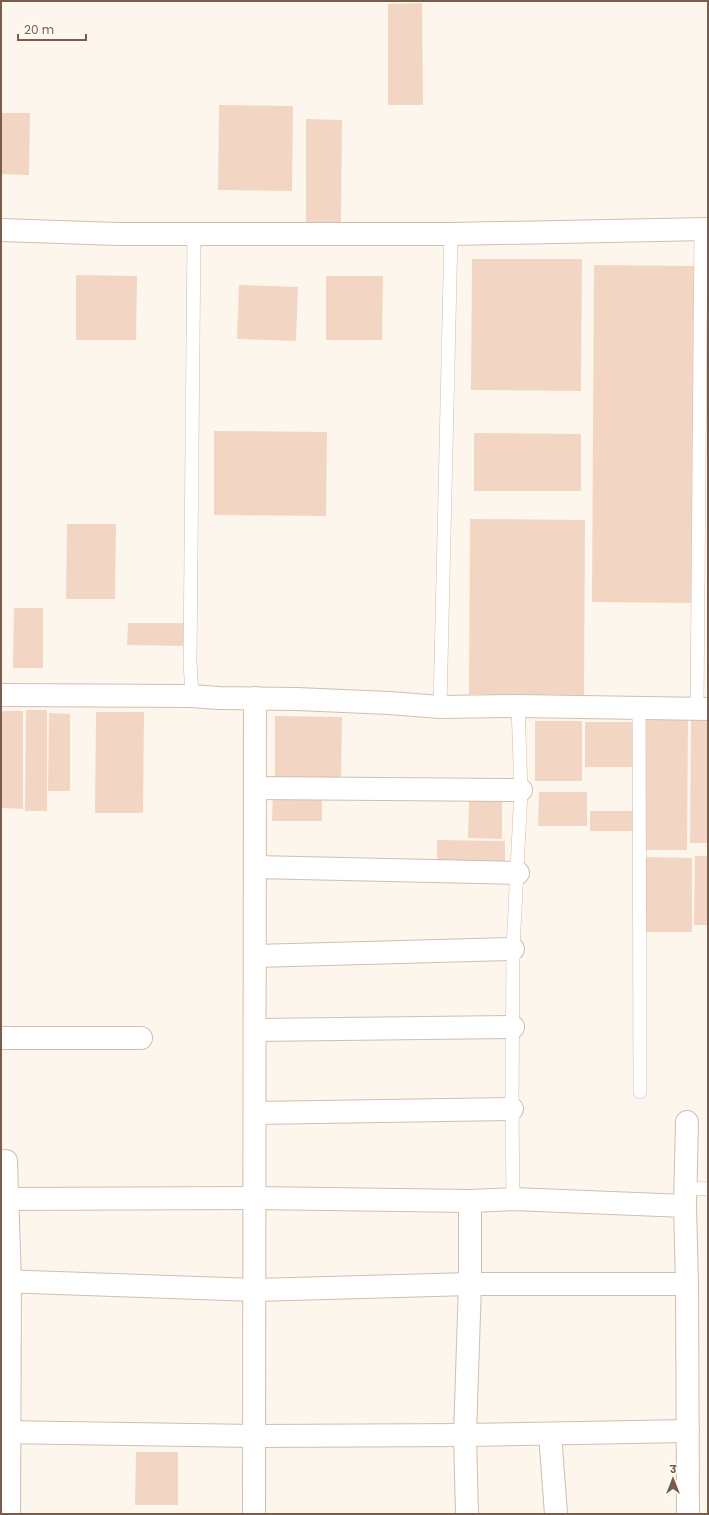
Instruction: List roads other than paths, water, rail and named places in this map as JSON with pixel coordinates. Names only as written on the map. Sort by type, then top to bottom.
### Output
[{"type":"street","points":[[1,230],[194,234],[451,234],[705,229]]},
{"type":"street","points":[[1,695],[192,696],[382,703],[440,707],[518,706],[703,709]]},
{"type":"street","points":[[254,698],[254,1514]]},
{"type":"street","points":[[255,788],[521,790]]},
{"type":"street","points":[[255,867],[518,873]]},
{"type":"street","points":[[255,956],[513,949]]},
{"type":"street","points":[[255,1030],[513,1027]]},
{"type":"street","points":[[1,1038],[141,1038]]},
{"type":"street","points":[[255,1112],[512,1109]]},
{"type":"street","points":[[687,1122],[688,1514]]},
{"type":"street","points":[[6,1161],[4,1199],[6,1280],[5,1432],[9,1514]]},
{"type":"street","points":[[4,1199],[255,1198],[470,1201],[513,1199],[686,1197]]},
{"type":"street","points":[[467,1514],[465,1435],[470,1284],[470,1201]]},
{"type":"street","points":[[6,1280],[255,1290],[470,1284],[688,1284]]},
{"type":"street","points":[[5,1432],[255,1436],[688,1432]]},
{"type":"street","points":[[550,1434],[556,1514]]},
{"type":"lane","points":[[703,709],[705,229]]},
{"type":"lane","points":[[192,696],[190,654],[194,234]]},
{"type":"lane","points":[[440,707],[451,234]]},
{"type":"lane","points":[[513,1199],[513,949],[521,790],[518,706]]},
{"type":"lane","points":[[639,708],[640,1092]]},
{"type":"lane","points":[[686,1197],[708,1189]]}]
